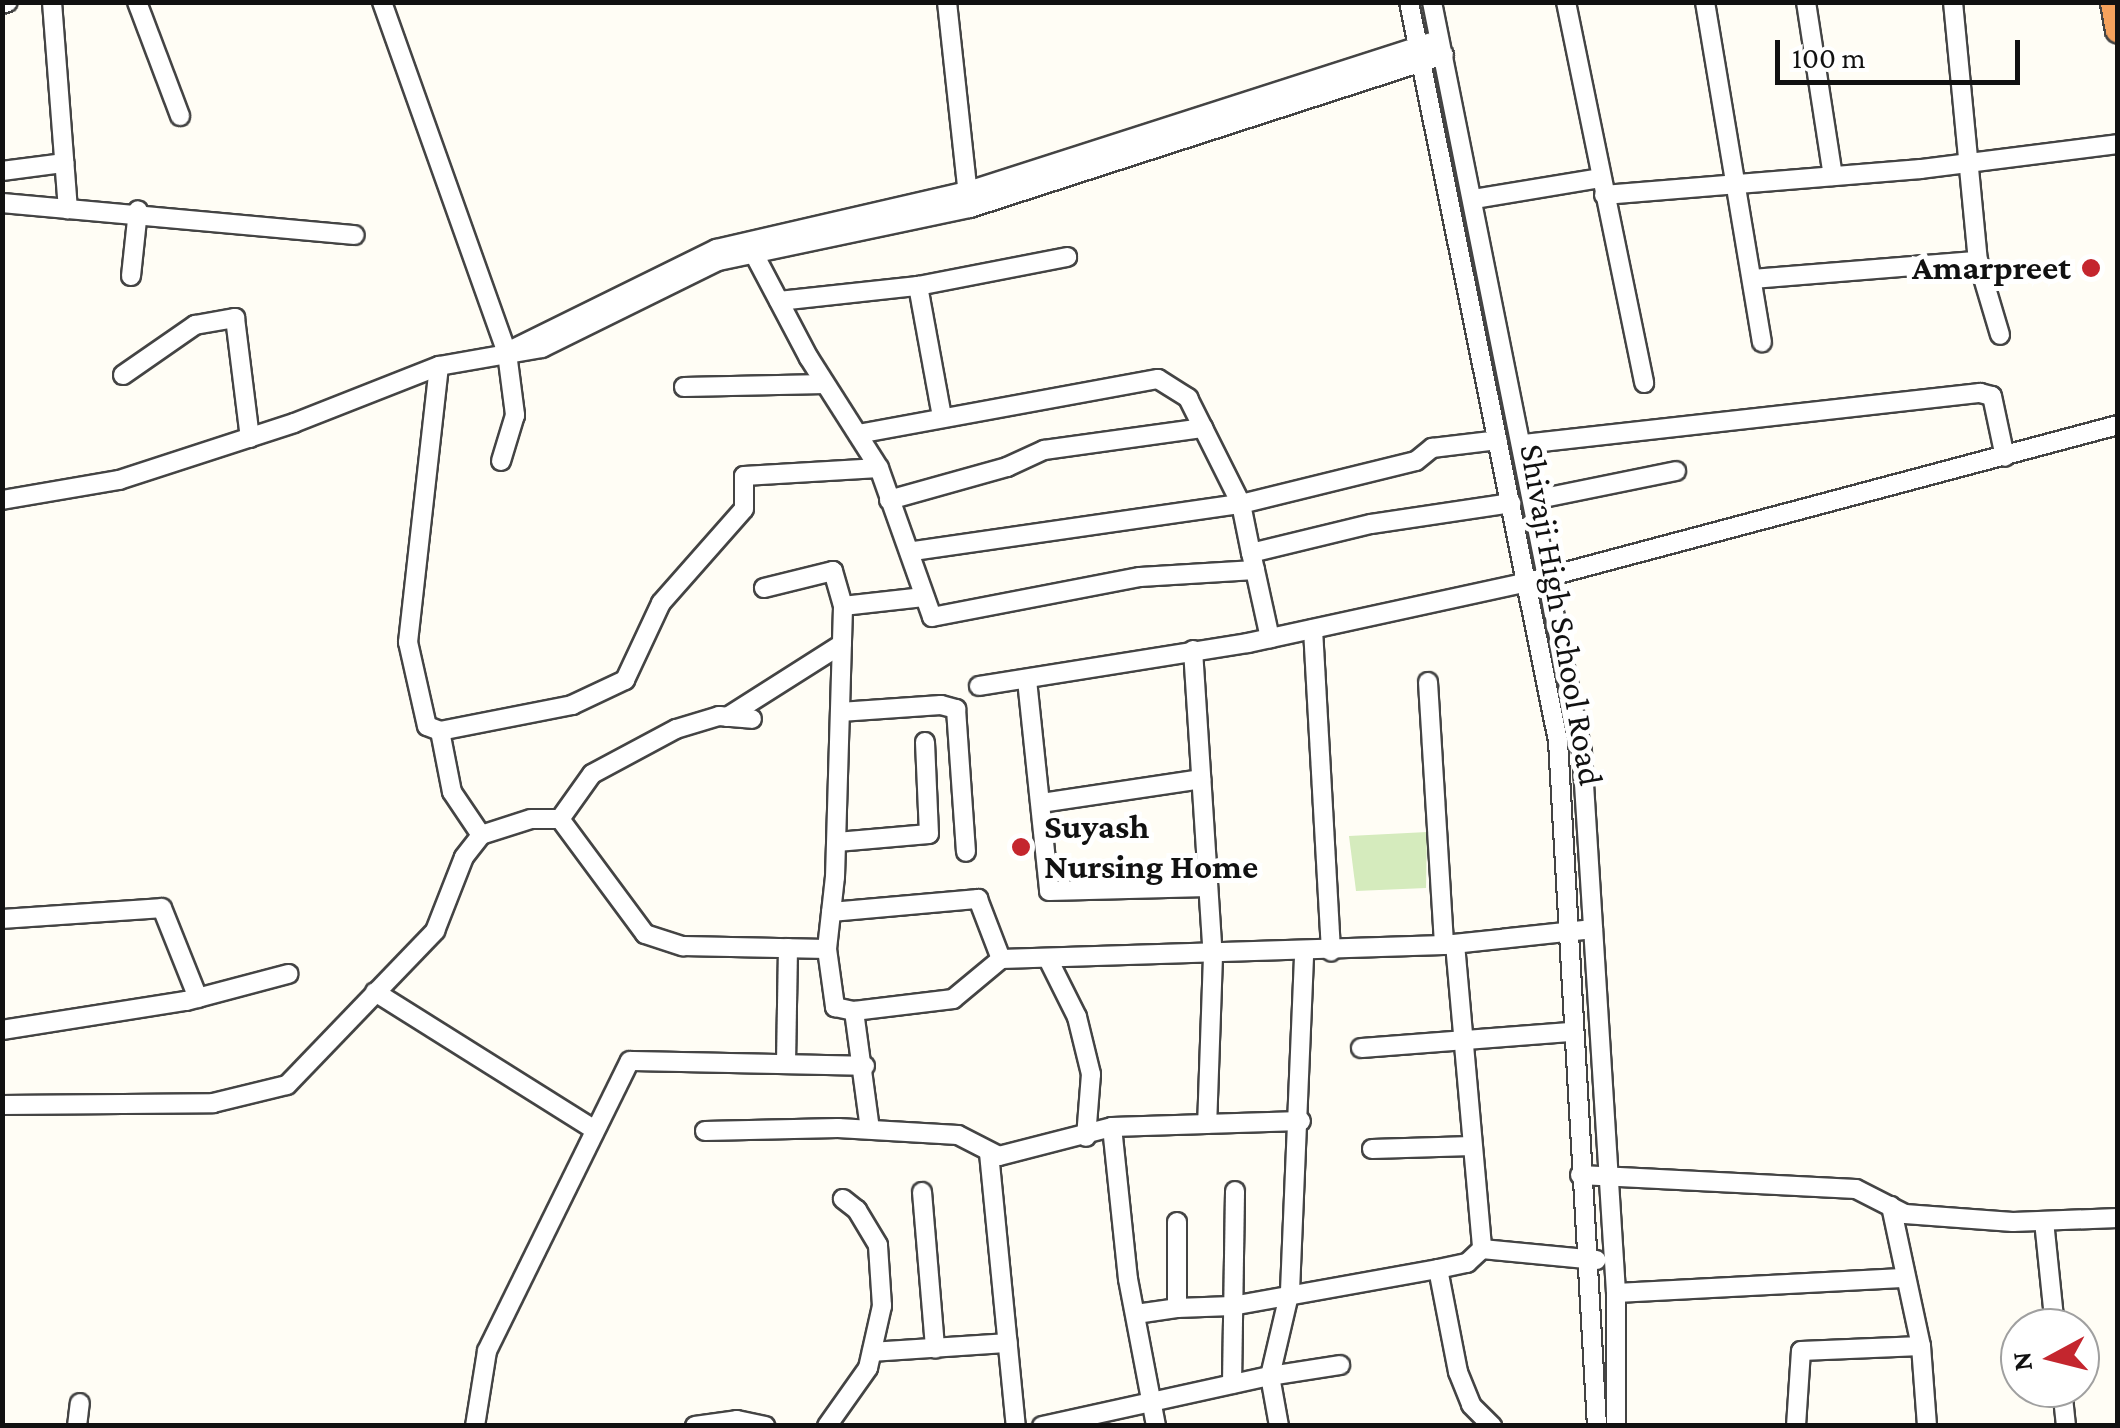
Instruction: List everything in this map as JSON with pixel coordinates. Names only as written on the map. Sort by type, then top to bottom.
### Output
[{"type":"highway","points":[[2113,2],[2118,30]]},
{"type":"street","points":[[52,2],[68,208]]},
{"type":"street","points":[[137,2],[180,116]]},
{"type":"street","points":[[382,2],[434,162],[507,353],[515,414],[501,461]]},
{"type":"street","points":[[946,2],[969,200]]},
{"type":"street","name":"Shivaji High School Road","points":[[1409,2],[1558,741],[1570,931],[1570,1032],[1597,1426]]},
{"type":"street","name":"Shivaji High School Road","points":[[1432,2],[1524,444],[1582,752],[1616,1293],[1616,1426]]},
{"type":"street","points":[[1566,2],[1644,383]]},
{"type":"street","points":[[1705,2],[1762,342]]},
{"type":"street","points":[[1806,2],[1834,176]]},
{"type":"street","points":[[1952,2],[1964,163],[1978,261],[2000,335]]},
{"type":"street","points":[[2,500],[119,480],[294,423],[439,366],[542,348],[718,261],[969,200],[1442,47]]},
{"type":"street","points":[[1474,199],[1602,186],[1735,184],[1834,176],[2118,144]]},
{"type":"street","points":[[2,171],[64,163]]},
{"type":"street","points":[[507,353],[716,250],[969,200]]},
{"type":"street","points":[[2,202],[138,210],[355,235]]},
{"type":"street","points":[[131,276],[138,210]]},
{"type":"street","points":[[753,252],[825,384],[879,468],[912,551],[932,617],[1140,577],[1253,561],[1371,524],[1511,504]]},
{"type":"street","points":[[779,302],[918,286],[1067,257]]},
{"type":"street","points":[[1752,279],[1978,261]]},
{"type":"street","points":[[918,286],[942,418]]},
{"type":"street","points":[[122,375],[195,325],[235,318],[250,438]]},
{"type":"street","points":[[439,366],[408,642],[427,726],[440,730],[572,705],[625,680],[660,603],[744,509],[744,476],[879,468]]},
{"type":"street","points":[[858,434],[1158,379],[1188,398],[1241,504],[1270,638]]},
{"type":"street","points":[[684,387],[825,384]]},
{"type":"street","points":[[1524,444],[1980,393],[1992,396],[2005,457]]},
{"type":"street","points":[[979,686],[1270,638],[1528,582],[2118,426]]},
{"type":"street","points":[[890,500],[1007,467],[1044,450],[1203,428]]},
{"type":"street","points":[[912,551],[1241,504],[1416,461],[1432,448],[1498,440]]},
{"type":"street","points":[[1534,500],[1676,471]]},
{"type":"street","points":[[764,588],[833,572],[842,606],[837,842],[827,949],[835,1006],[854,1011],[953,999],[1001,959],[1213,956],[1449,945],[1593,929]]},
{"type":"street","points":[[842,606],[923,597]]},
{"type":"street","points":[[1312,629],[1330,951]]},
{"type":"street","points":[[560,819],[592,774],[676,729],[726,717],[842,644]]},
{"type":"street","points":[[1193,650],[1213,956],[1207,1124]]},
{"type":"street","points":[[1027,680],[1049,891],[1208,887]]},
{"type":"street","points":[[1428,682],[1449,945],[1482,1249]]},
{"type":"street","points":[[840,712],[941,704],[956,710],[966,852]]},
{"type":"street","points":[[726,717],[752,720]]},
{"type":"street","points":[[440,730],[452,792],[481,835]]},
{"type":"street","points":[[837,842],[929,834],[924,742]]},
{"type":"street","points":[[1041,802],[1202,779]]},
{"type":"street","points":[[2,1105],[213,1103],[287,1085],[435,931],[464,857],[481,835],[531,819],[560,819]]},
{"type":"street","points":[[560,819],[644,934],[683,946],[827,949]]},
{"type":"street","points":[[831,912],[978,899],[1001,959]]},
{"type":"street","points":[[2,919],[162,908],[198,998]]},
{"type":"street","points":[[786,1063],[788,948]]},
{"type":"street","points":[[1279,1426],[1270,1376],[1290,1291],[1301,1121],[1304,952]]},
{"type":"street","points":[[1048,959],[1077,1017],[1092,1074],[1086,1136]]},
{"type":"street","points":[[2,1030],[198,998],[288,974]]},
{"type":"street","points":[[369,999],[592,1128]]},
{"type":"street","points":[[854,1011],[865,1066],[870,1129]]},
{"type":"street","points":[[1361,1048],[1570,1032]]},
{"type":"street","points":[[476,1426],[487,1352],[592,1128],[630,1062],[865,1066]]},
{"type":"street","points":[[705,1131],[870,1129],[958,1135],[999,1156],[1112,1127],[1301,1121]]},
{"type":"street","points":[[1112,1127],[1136,1314],[1156,1426]]},
{"type":"street","points":[[1372,1148],[1472,1146]]},
{"type":"street","points":[[990,1153],[1016,1426]]},
{"type":"street","points":[[1580,1175],[1856,1189],[1905,1214],[2044,1220],[2118,1218]]},
{"type":"street","points":[[1232,1384],[1234,1191]]},
{"type":"street","points":[[922,1192],[935,1348]]},
{"type":"street","points":[[827,1426],[872,1352],[882,1306],[878,1245],[857,1210],[843,1200]]},
{"type":"street","points":[[1890,1206],[1921,1346],[1927,1426]]},
{"type":"street","points":[[2044,1220],[2054,1308]]},
{"type":"street","points":[[1176,1308],[1177,1222]]},
{"type":"street","points":[[1136,1314],[1232,1306],[1290,1291],[1438,1269],[1467,1263],[1482,1249],[1588,1256],[1614,1270]]},
{"type":"street","points":[[1438,1269],[1458,1372],[1472,1405],[1492,1426]]},
{"type":"street","points":[[1616,1293],[1903,1278]]},
{"type":"street","points":[[872,1352],[1008,1343]]},
{"type":"street","points":[[1796,1426],[1800,1352],[1921,1346]]},
{"type":"street","points":[[1042,1426],[1150,1398],[1340,1365]]},
{"type":"street","points":[[77,1426],[80,1403]]},
{"type":"street","points":[[694,1426],[765,1426]]},
{"type":"green space","points":[[1427,832],[1426,888],[1356,891],[1349,836]]},
{"type":"place","name":"Amarpreet","points":[[2091,268]]},
{"type":"place","name":"Suyash Nursing Home","points":[[1021,847]]}]
